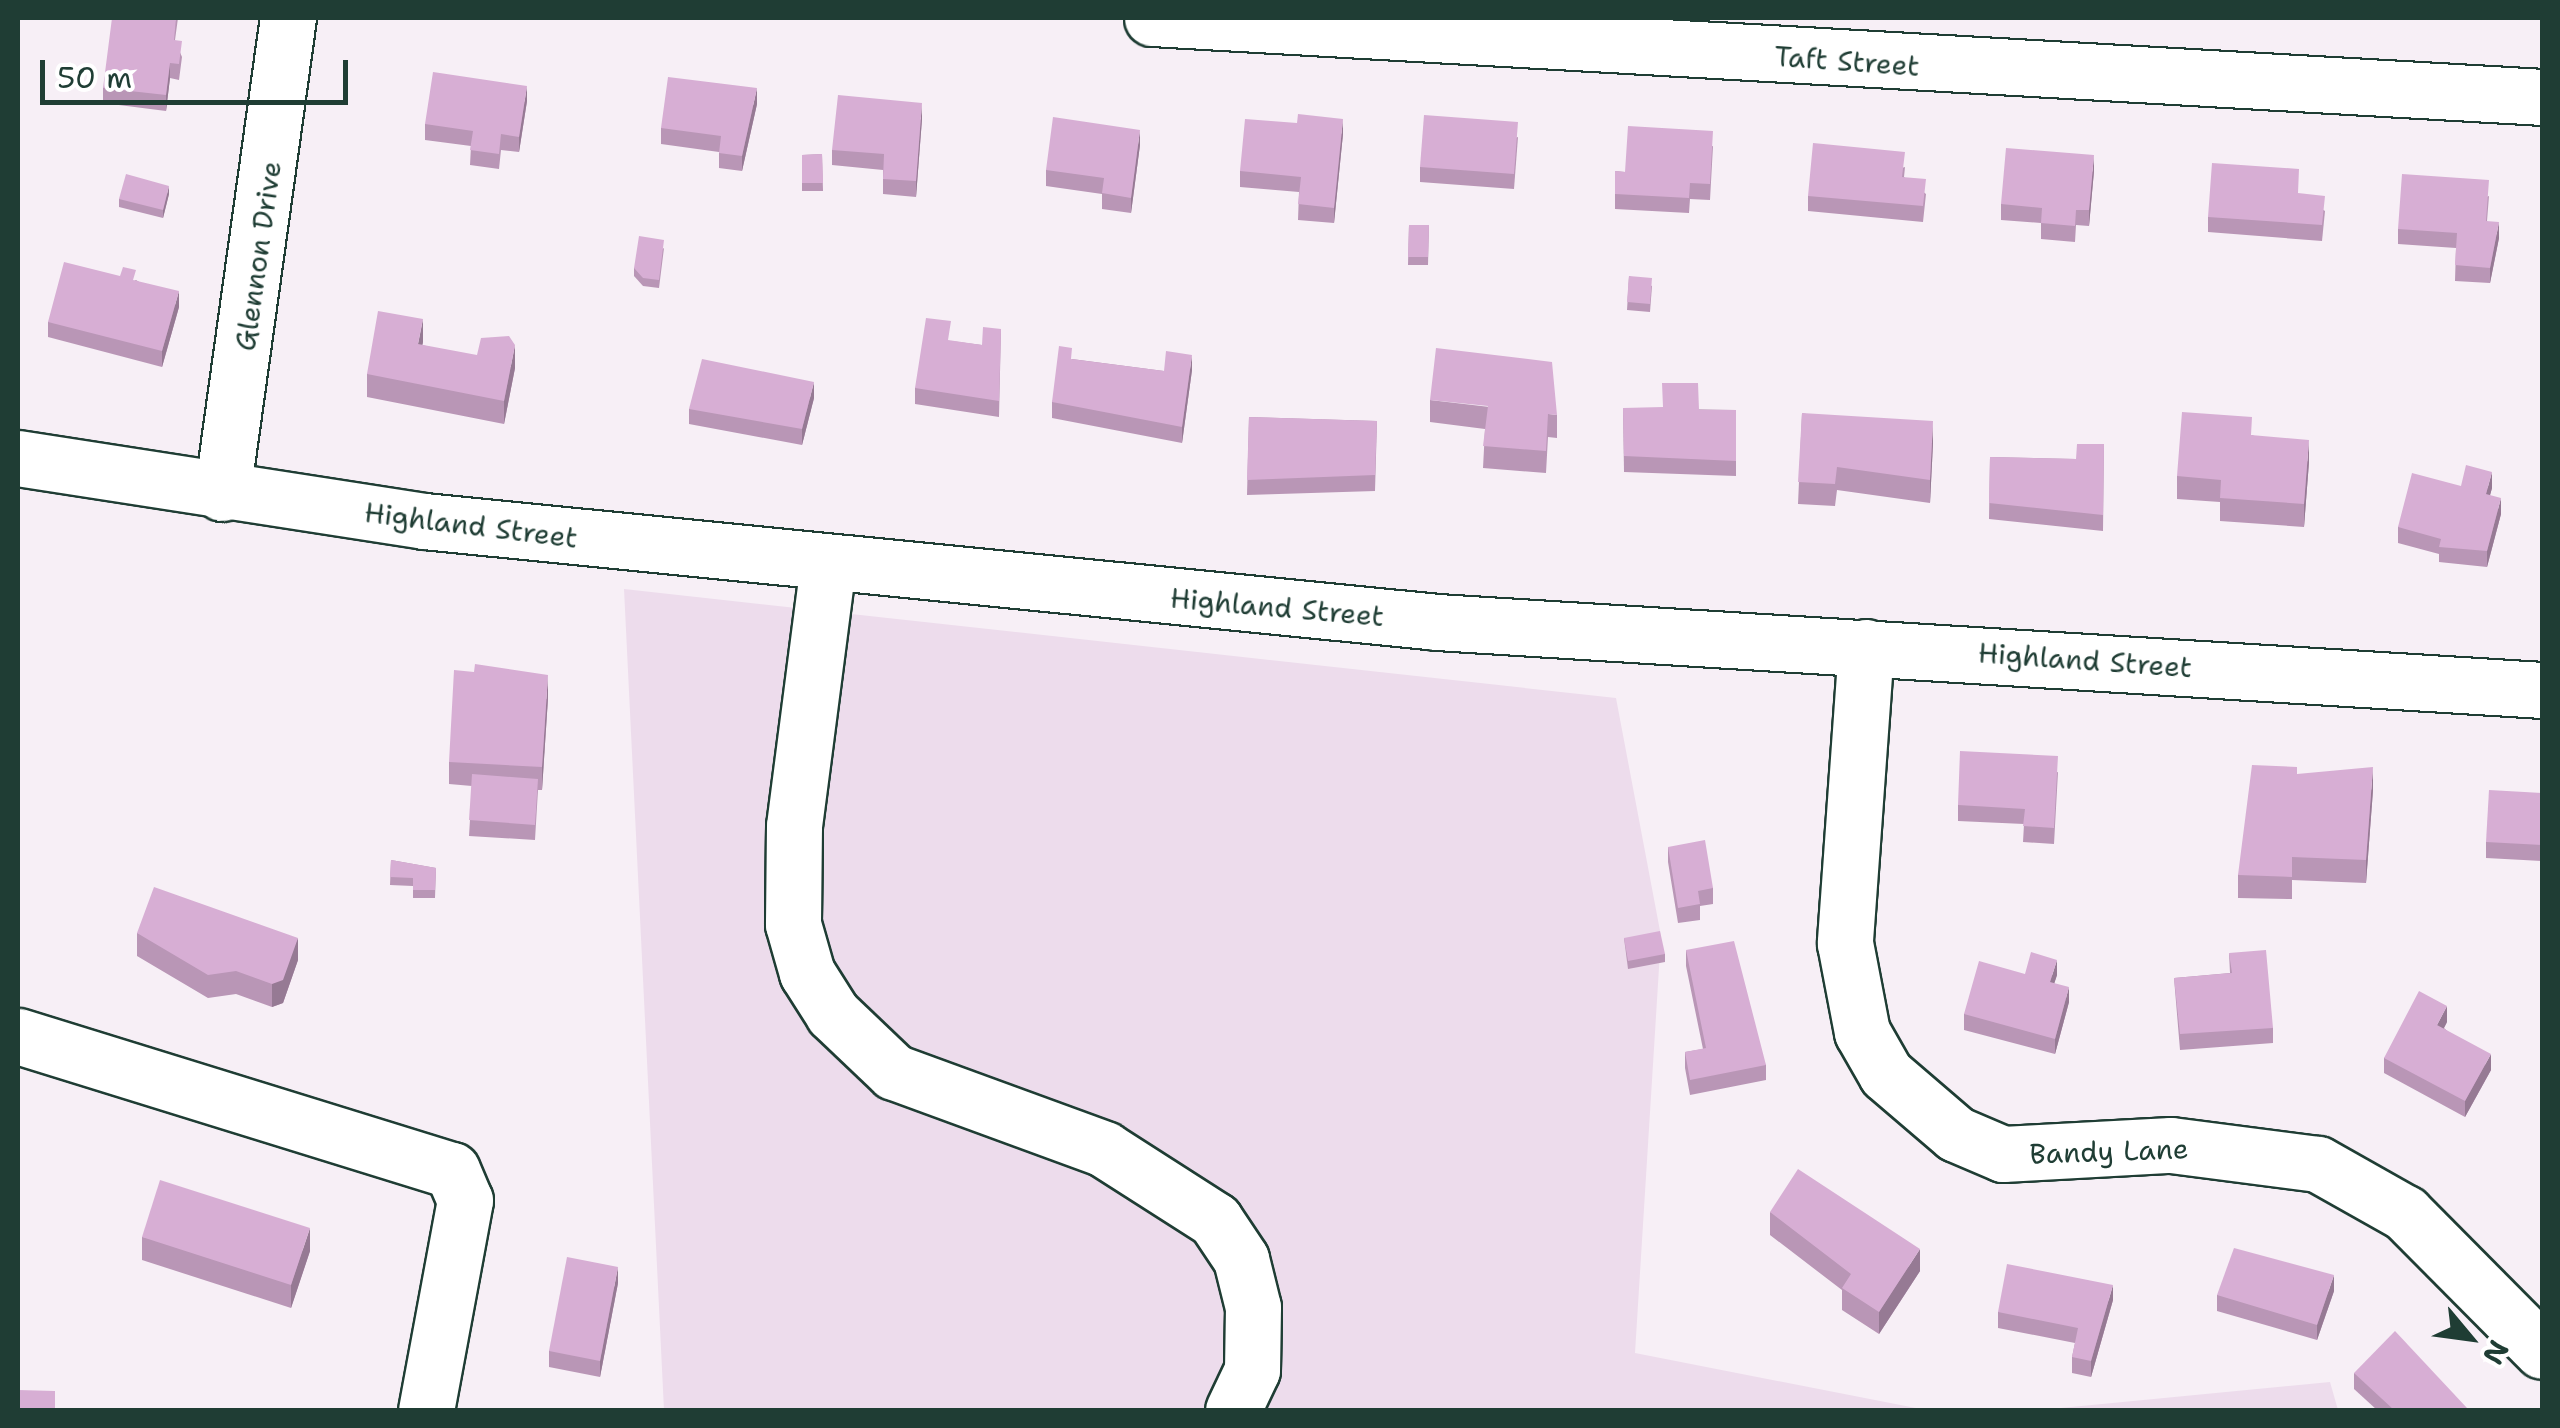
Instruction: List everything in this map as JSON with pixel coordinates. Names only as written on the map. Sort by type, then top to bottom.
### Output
[{"type":"street","name":"Glennon Drive","points":[[222,493],[288,18]]},
{"type":"street","name":"Taft Street","points":[[1152,18],[2542,97]]},
{"type":"street","name":"Highland Street","points":[[18,458],[222,493],[828,564],[1438,622],[2542,690]]},
{"type":"street","points":[[828,564],[794,826],[793,924],[807,973],[833,1014],[894,1072],[1104,1149],[1215,1220],[1240,1258],[1253,1307],[1252,1370],[1233,1410]]},
{"type":"street","name":"Bandy Lane","points":[[1866,647],[1845,943],[1862,1032],[1886,1074],[1956,1134],[2003,1154],[2172,1145],[2318,1164],[2405,1213],[2542,1351]]},
{"type":"street","points":[[18,1036],[262,1106],[452,1170],[465,1200],[426,1410]]},
{"type":"shaded area","points":[[624,589],[1616,698],[1661,936],[1635,1353],[1926,1410],[664,1410]]},
{"type":"shaded area","points":[[2330,1382],[2338,1410],[2040,1410]]},
{"type":"building","points":[[112,18],[176,18],[174,40],[182,41],[179,64],[170,63],[166,95],[103,88]]},
{"type":"building","points":[[433,72],[527,86],[519,137],[501,134],[499,154],[470,150],[473,131],[425,124]]},
{"type":"building","points":[[668,77],[757,88],[742,156],[719,153],[721,136],[661,128]]},
{"type":"building","points":[[838,95],[922,103],[916,181],[883,179],[884,154],[832,150]]},
{"type":"building","points":[[1298,114],[1343,119],[1334,208],[1298,204],[1301,177],[1240,171],[1245,119],[1297,123]]},
{"type":"building","points":[[1424,115],[1518,122],[1514,174],[1420,167]]},
{"type":"building","points":[[1053,117],[1140,130],[1131,198],[1102,193],[1104,178],[1046,170]]},
{"type":"building","points":[[1628,126],[1713,131],[1710,184],[1690,183],[1689,198],[1615,194],[1615,171],[1625,172]]},
{"type":"building","points":[[1813,143],[1905,152],[1902,177],[1926,179],[1923,206],[1808,196]]},
{"type":"building","points":[[2006,148],[2094,155],[2089,210],[2076,210],[2075,226],[2041,223],[2042,208],[2001,204]]},
{"type":"building","points":[[822,154],[823,183],[802,183],[802,155]]},
{"type":"building","points":[[2212,163],[2299,169],[2298,193],[2325,196],[2322,225],[2208,217]]},
{"type":"building","points":[[126,174],[169,186],[163,210],[119,199]]},
{"type":"building","points":[[2402,174],[2489,180],[2486,221],[2499,222],[2490,268],[2455,265],[2457,233],[2398,229]]},
{"type":"building","points":[[1409,225],[1429,225],[1428,257],[1408,257]]},
{"type":"building","points":[[639,236],[664,240],[659,280],[643,278],[634,268]]},
{"type":"building","points":[[64,262],[120,276],[123,267],[136,270],[133,280],[179,291],[162,351],[48,322]]},
{"type":"building","points":[[1629,276],[1652,278],[1650,304],[1627,302]]},
{"type":"building","points":[[378,311],[423,319],[418,344],[477,355],[481,338],[509,336],[515,345],[504,401],[367,374]]},
{"type":"building","points":[[926,318],[951,321],[948,340],[982,345],[983,327],[1001,329],[999,401],[915,388]]},
{"type":"building","points":[[1059,346],[1072,348],[1071,359],[1164,371],[1166,351],[1192,355],[1182,427],[1052,402]]},
{"type":"building","points":[[1436,348],[1552,362],[1557,415],[1548,414],[1546,451],[1483,446],[1488,406],[1430,400]]},
{"type":"building","points":[[702,359],[814,382],[802,429],[689,409]]},
{"type":"building","points":[[1662,383],[1698,383],[1699,410],[1736,410],[1736,461],[1624,456],[1623,408],[1663,407]]},
{"type":"building","points":[[2182,412],[2252,417],[2251,435],[2309,440],[2304,504],[2220,498],[2221,480],[2177,476]]},
{"type":"building","points":[[1802,413],[1933,421],[1930,480],[1837,467],[1835,484],[1798,482]]},
{"type":"building","points":[[1249,417],[1377,421],[1375,475],[1247,480]]},
{"type":"building","points":[[2077,444],[2104,444],[2103,515],[1989,503],[1990,457],[2076,459]]},
{"type":"building","points":[[2466,465],[2492,472],[2486,494],[2501,498],[2487,551],[2439,547],[2441,539],[2398,527],[2412,473],[2461,486]]},
{"type":"building","points":[[475,664],[548,675],[542,767],[449,762],[454,670],[474,672]]},
{"type":"building","points":[[1960,751],[2058,756],[2054,828],[2023,826],[2025,809],[1958,805]]},
{"type":"building","points":[[2252,765],[2297,767],[2297,774],[2373,767],[2366,860],[2292,857],[2292,877],[2238,875]]},
{"type":"building","points":[[472,774],[538,779],[535,825],[469,820]]},
{"type":"building","points":[[2489,790],[2542,793],[2542,845],[2486,842]]},
{"type":"building","points":[[1705,840],[1713,888],[1698,891],[1700,904],[1678,908],[1668,847]]},
{"type":"building","points":[[391,860],[436,868],[435,890],[413,890],[413,878],[390,877]]},
{"type":"building","points":[[154,887],[298,938],[283,980],[272,984],[236,971],[208,975],[137,933]]},
{"type":"building","points":[[1660,931],[1665,954],[1628,961],[1624,938]]},
{"type":"building","points":[[1734,941],[1766,1065],[1690,1080],[1685,1052],[1706,1048],[1686,950]]},
{"type":"building","points":[[2266,950],[2273,1028],[2180,1034],[2174,978],[2232,973],[2229,953]]},
{"type":"building","points":[[2031,952],[2057,960],[2050,982],[2069,987],[2055,1039],[1964,1014],[1979,961],[2025,974]]},
{"type":"building","points":[[2419,991],[2447,1006],[2437,1025],[2491,1054],[2465,1101],[2384,1058]]},
{"type":"building","points":[[1798,1169],[1920,1249],[1879,1312],[1842,1288],[1851,1274],[1770,1212]]},
{"type":"building","points":[[160,1180],[310,1228],[291,1285],[142,1237]]},
{"type":"building","points":[[2234,1248],[2334,1275],[2317,1325],[2217,1295]]},
{"type":"building","points":[[567,1257],[618,1267],[600,1361],[549,1351]]},
{"type":"building","points":[[2007,1264],[2113,1285],[2091,1361],[2072,1357],[2078,1328],[1998,1312]]},
{"type":"building","points":[[2395,1331],[2465,1410],[2394,1410],[2354,1373]]},
{"type":"building","points":[[18,1390],[55,1391],[55,1410],[18,1410]]}]
